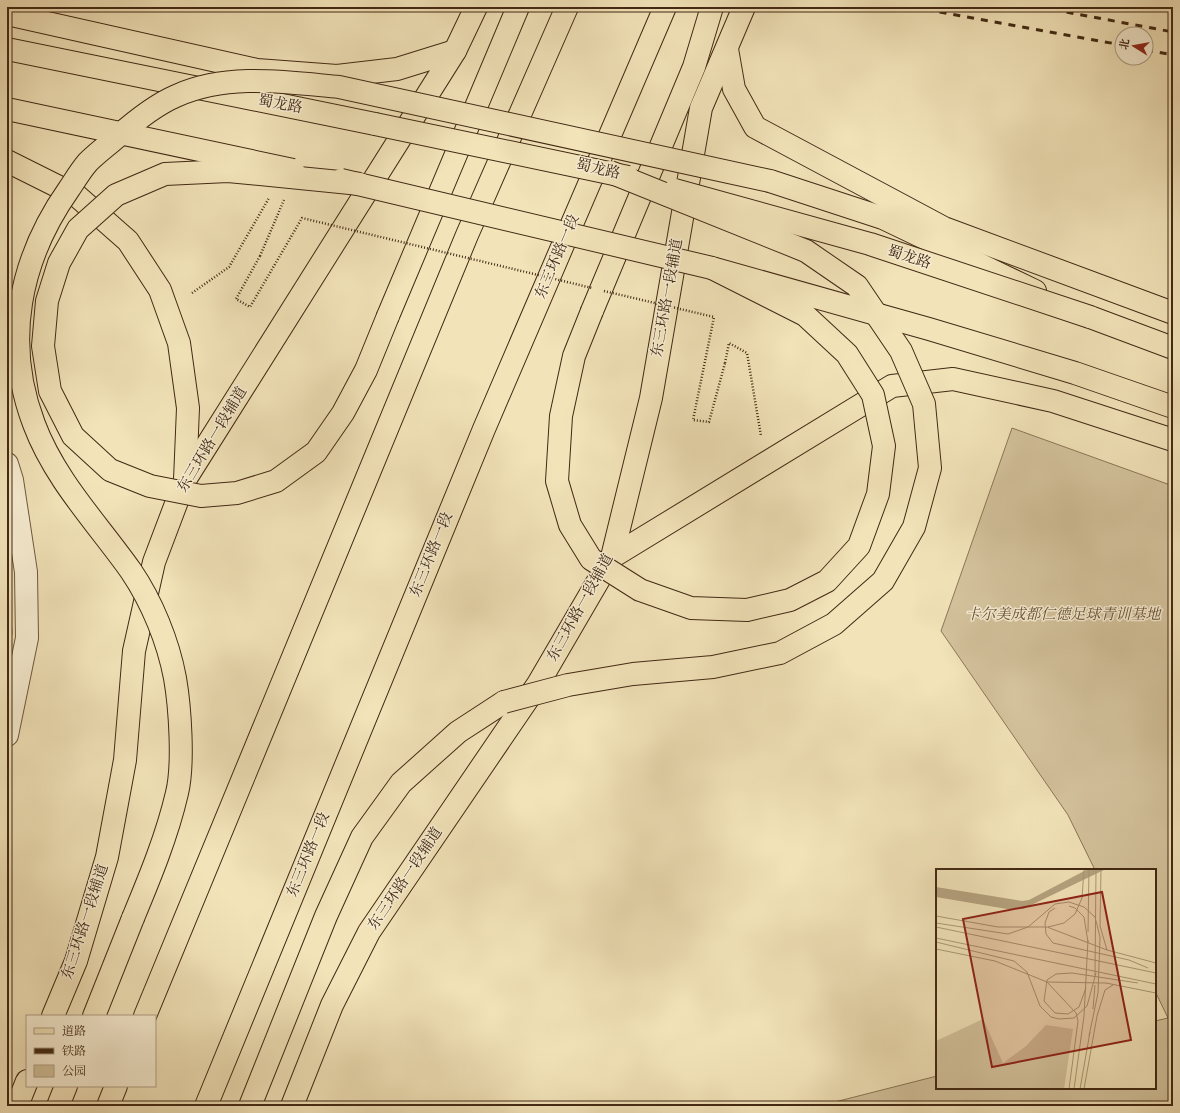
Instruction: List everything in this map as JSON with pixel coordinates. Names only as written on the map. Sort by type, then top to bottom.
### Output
[{"type":"main road","name":"东三环路一段辅道","points":[[53,1015],[76,961],[107,857],[125,760],[134,651],[154,562],[185,480],[455,51],[476,7]]},
{"type":"main road","points":[[360,184],[220,172],[166,174],[116,195],[78,230],[59,262],[46,301],[43,346],[50,391],[73,436],[110,470],[150,486],[201,496],[237,493],[276,481],[316,452],[343,413],[366,370],[518,7]]},
{"type":"main road","points":[[145,1015],[467,235],[567,7]]},
{"type":"main road","name":"东三环路一段","points":[[206,1106],[484,429],[665,7]]},
{"type":"main road","points":[[712,7],[694,67],[574,356],[561,416],[557,481],[570,525],[591,559],[640,590],[691,608],[747,610],[790,600],[827,581],[859,546],[878,494],[884,446],[873,395],[847,354],[805,315],[712,268]]},
{"type":"main road","name":"东三环路一段辅道","points":[[292,1106],[332,1005],[369,932],[538,684],[612,557],[651,398],[701,108],[744,7]]},
{"type":"main road","points":[[7,14],[264,71],[337,76],[397,69],[455,51]]},
{"type":"main road","points":[[727,48],[734,89],[755,128],[944,228],[1173,313]]},
{"type":"main road","name":"蜀龙路","points":[[7,49],[610,172],[870,244],[1090,317],[1173,348]]},
{"type":"main road","points":[[94,1015],[162,846],[178,790],[181,737],[175,677],[159,624],[132,573],[79,504],[55,466],[34,426],[21,383],[17,325],[26,274],[53,211],[88,162],[133,123],[176,96],[226,81],[274,81],[339,87],[770,181],[883,218],[1090,317]]},
{"type":"main road","points":[[7,109],[360,184],[712,268],[929,329],[1074,373],[1173,407]]},
{"type":"main road","points":[[7,161],[77,196],[128,241],[160,290],[179,343],[188,408],[185,480]]},
{"type":"main road","points":[[250,1106],[326,916],[362,837],[401,783],[458,732],[504,702],[568,684],[633,674],[713,667],[780,653],[834,624],[883,580],[914,527],[930,468],[924,404],[901,351],[858,286],[806,251],[610,172]]},
{"type":"main road","points":[[612,557],[892,386],[953,379],[1053,401],[1173,440]]},
{"type":"main road","points":[[17,1106],[26,1084]]},
{"type":"main road","points":[[58,1106],[66,1087]]},
{"type":"main road","points":[[108,1106],[116,1087]]},
{"type":"street","points":[[7,464],[12,480],[26,572],[26,638],[7,735]]},
{"type":"path","points":[[279,194],[285,200],[260,256],[236,299],[250,308],[302,218],[714,317],[693,420],[709,422],[729,343],[747,353],[762,436]]},
{"type":"path","points":[[192,293],[228,268],[270,195]]},
{"type":"green space","name":"卡尔美成都仁德足球青训基地","points":[[1012,428],[1173,486],[1173,1106],[819,1106],[936,1076],[936,1089],[1156,1089],[1156,1021],[1168,1018],[1156,993],[1156,869],[1095,869],[1068,815],[941,631]]},
{"type":"shaded area","points":[[7,561],[12,633],[7,659]]},
{"type":"railway","points":[[912,7],[1114,44]]},
{"type":"railway","points":[[1039,7],[1173,32]]},
{"type":"railway","points":[[1154,51],[1173,55]]}]
